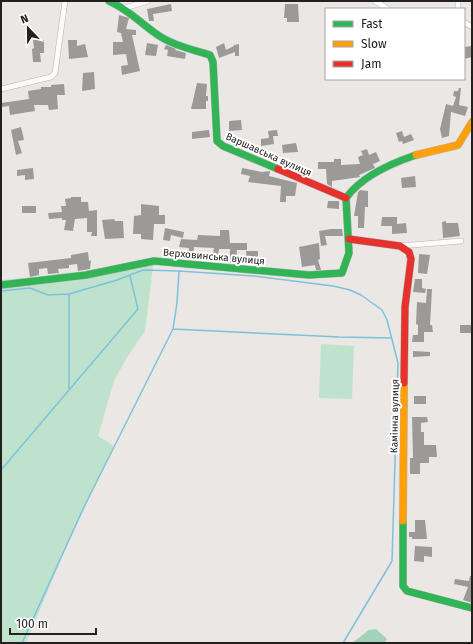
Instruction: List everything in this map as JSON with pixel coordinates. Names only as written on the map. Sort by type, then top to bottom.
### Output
[{"type":"street","points":[[1,89],[51,77],[55,73],[65,1]]},
{"type":"street","name":"Варшавська вулиця","points":[[109,1],[125,8],[155,33],[170,42],[210,55],[213,62],[217,141],[223,146],[346,198]]},
{"type":"street","points":[[125,8],[148,1]]},
{"type":"street","points":[[375,1],[386,8]]},
{"type":"street","points":[[346,198],[367,178],[393,165],[421,153],[458,145],[472,122]]},
{"type":"street","name":"Верховинська вулиця","points":[[1,285],[86,275],[154,261],[331,276],[342,273],[349,258],[346,198]]},
{"type":"street","points":[[349,239],[400,246],[461,241]]},
{"type":"street","name":"Камінна вулиця","points":[[400,246],[409,252],[411,259],[405,307],[402,551],[403,586],[407,590],[472,608]]},
{"type":"green space","points":[[154,258],[145,331],[126,359],[114,381],[98,436],[114,446],[70,538],[26,643],[1,643],[1,280],[73,274]]},
{"type":"green space","points":[[321,344],[354,346],[352,399],[319,398]]},
{"type":"green space","points":[[376,629],[387,639],[385,643],[352,643],[369,630]]},
{"type":"building","points":[[171,4],[172,11],[153,14],[154,21],[149,21],[147,9]]},
{"type":"building","points":[[285,4],[298,4],[299,22],[287,22],[287,18],[284,18]]},
{"type":"building","points":[[119,15],[129,18],[126,29],[136,30],[136,35],[132,35],[140,71],[122,75],[121,66],[128,65],[126,54],[113,55],[113,42],[123,42],[121,33],[117,32]]},
{"type":"building","points":[[33,40],[44,40],[44,53],[40,53],[41,62],[33,62]]},
{"type":"building","points":[[68,40],[77,40],[77,46],[85,44],[88,57],[69,59]]},
{"type":"building","points":[[147,43],[158,45],[156,56],[145,55]]},
{"type":"building","points":[[224,43],[226,50],[239,44],[239,56],[235,56],[235,52],[219,58],[216,47]]},
{"type":"building","points":[[166,45],[176,49],[175,50],[186,53],[185,59],[167,56],[168,50],[164,49]]},
{"type":"building","points":[[472,46],[472,57],[465,59],[465,47]]},
{"type":"building","points":[[94,72],[95,89],[82,91],[83,73]]},
{"type":"building","points":[[197,83],[207,84],[206,96],[208,96],[208,101],[206,101],[206,109],[191,109]]},
{"type":"building","points":[[64,84],[65,95],[57,95],[58,109],[49,110],[48,105],[34,105],[35,111],[10,115],[9,106],[1,107],[1,103],[29,99],[28,91],[41,89],[41,87],[51,87],[51,85]]},
{"type":"building","points":[[459,88],[461,88],[459,105],[468,107],[465,116],[451,112],[449,136],[442,138],[440,129],[446,104],[453,106],[456,97],[453,96],[454,91],[458,91]]},
{"type":"building","points":[[241,120],[242,130],[229,131],[229,121]]},
{"type":"building","points":[[21,127],[24,140],[18,141],[22,153],[16,155],[11,130]]},
{"type":"building","points":[[209,130],[210,137],[192,139],[192,132]]},
{"type":"building","points":[[277,130],[278,136],[273,136],[274,144],[261,146],[261,139],[269,138],[268,131]]},
{"type":"building","points":[[402,131],[404,137],[411,134],[414,140],[403,144],[402,141],[399,142],[396,133]]},
{"type":"building","points":[[296,143],[298,152],[283,153],[282,145]]},
{"type":"building","points":[[367,149],[369,155],[376,152],[380,161],[373,164],[375,168],[359,175],[360,177],[332,181],[332,187],[327,184],[326,169],[318,169],[318,162],[334,162],[334,159],[341,159],[341,165],[360,164],[358,157],[363,155],[361,151]]},
{"type":"building","points":[[33,168],[34,179],[25,180],[25,175],[17,176],[17,170]]},
{"type":"building","points":[[242,168],[262,172],[270,171],[269,176],[297,183],[295,196],[286,196],[286,202],[280,202],[281,186],[248,182],[250,176],[241,174]]},
{"type":"building","points":[[415,176],[416,187],[402,188],[401,178]]},
{"type":"building","points":[[360,190],[368,191],[368,207],[365,207],[364,228],[358,228],[358,216],[354,216],[358,192]]},
{"type":"building","points":[[71,197],[81,197],[81,202],[88,202],[89,211],[97,210],[97,236],[91,236],[92,232],[87,232],[87,218],[75,219],[73,231],[64,230],[66,220],[62,220],[62,218],[49,219],[48,213],[62,212],[61,206],[66,206],[65,199]]},
{"type":"building","points":[[328,201],[339,201],[339,209],[327,208]]},
{"type":"building","points":[[141,204],[159,206],[159,215],[165,215],[165,224],[154,224],[153,240],[141,239],[141,234],[133,234],[134,216],[141,215]]},
{"type":"building","points":[[22,206],[36,206],[36,213],[22,213]]},
{"type":"building","points":[[382,217],[397,217],[397,224],[406,223],[407,233],[392,234],[392,226],[381,226]]},
{"type":"building","points":[[114,219],[115,221],[123,221],[124,238],[105,239],[102,220]]},
{"type":"building","points":[[446,221],[446,223],[458,223],[460,236],[443,238],[442,222]]},
{"type":"building","points":[[165,228],[184,232],[183,238],[171,235],[170,241],[163,240]]},
{"type":"building","points":[[342,229],[343,236],[325,236],[327,245],[321,246],[319,231]]},
{"type":"building","points":[[220,230],[229,230],[230,243],[247,243],[247,250],[237,250],[236,263],[230,263],[230,249],[219,249],[217,261],[212,261],[214,248],[194,247],[194,254],[188,254],[189,248],[179,247],[181,239],[197,240],[198,235],[220,236]]},
{"type":"building","points":[[319,243],[320,259],[318,260],[321,270],[316,270],[315,265],[302,267],[299,247]]},
{"type":"building","points":[[246,251],[258,251],[258,264],[247,263]]},
{"type":"building","points":[[88,252],[89,261],[91,260],[90,269],[78,271],[77,264],[69,265],[69,268],[58,269],[59,273],[48,274],[47,268],[39,269],[39,275],[30,277],[28,263],[71,258],[71,255]]},
{"type":"building","points":[[419,254],[430,255],[427,274],[418,273]]},
{"type":"building","points":[[415,279],[422,279],[422,288],[426,289],[425,293],[413,292]]},
{"type":"building","points":[[427,289],[432,289],[430,325],[432,325],[433,332],[424,332],[424,342],[412,342],[413,335],[418,335],[418,325],[416,324],[417,302],[426,303]]},
{"type":"building","points":[[460,325],[472,325],[472,333],[460,333]]},
{"type":"building","points":[[413,351],[430,352],[430,356],[413,357]]},
{"type":"building","points":[[414,396],[426,396],[426,404],[414,404]]},
{"type":"building","points":[[412,417],[427,417],[428,422],[421,423],[421,432],[424,432],[424,445],[436,445],[437,457],[429,457],[429,463],[420,463],[420,474],[410,474],[410,458],[413,458]]},
{"type":"building","points":[[415,520],[425,520],[427,539],[412,539],[412,537],[409,537],[409,532],[415,532]]},
{"type":"building","points":[[415,546],[432,547],[432,557],[424,556],[424,562],[414,561]]},
{"type":"building","points":[[470,576],[472,576],[472,603],[463,600],[468,587],[454,584],[455,579],[469,581]]},
{"type":"waterway","points":[[69,390],[69,294],[117,280],[143,270],[254,276],[333,286],[350,290],[361,295],[382,310],[387,320],[398,363],[392,561],[343,643]]},
{"type":"waterway","points":[[22,643],[84,507],[173,329],[177,303],[179,271]]},
{"type":"waterway","points":[[1,470],[138,309],[130,276]]},
{"type":"waterway","points":[[1,291],[30,288],[48,295],[69,294]]},
{"type":"waterway","points":[[173,329],[392,338]]},
{"type":"traffic: fast","points":[[109,1],[122,8],[168,41],[210,55],[213,62],[217,141],[223,146],[278,169]]},
{"type":"traffic: fast","points":[[1,285],[86,275],[154,261],[309,275],[342,273],[349,253],[346,198],[352,190],[368,177],[397,162],[416,155]]},
{"type":"traffic: fast","points":[[403,521],[403,586],[407,591],[472,608]]},
{"type":"traffic: slow","points":[[416,155],[458,145],[472,122]]},
{"type":"traffic: slow","points":[[403,521],[404,383]]},
{"type":"traffic: jam","points":[[278,169],[346,198]]},
{"type":"traffic: jam","points":[[349,239],[400,246],[409,252],[411,259],[405,307],[404,383]]}]
